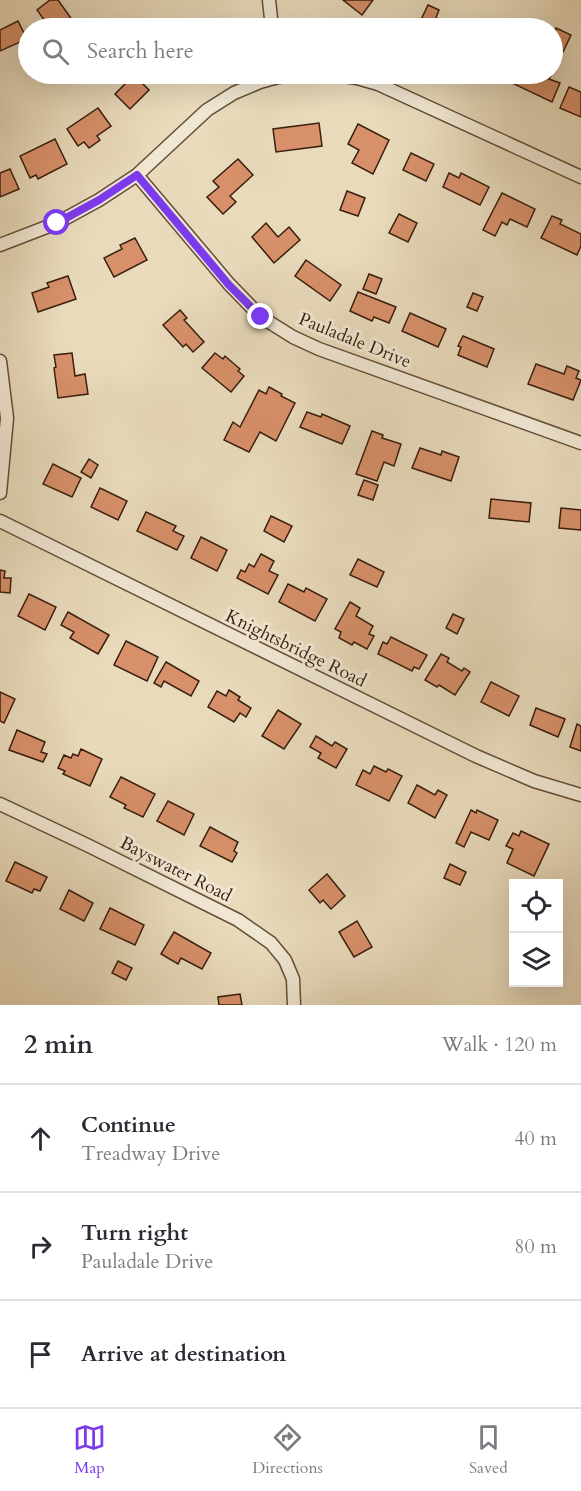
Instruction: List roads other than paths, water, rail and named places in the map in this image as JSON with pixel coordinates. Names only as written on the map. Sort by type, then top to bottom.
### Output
[{"type":"street","points":[[269,0],[271,18]]},
{"type":"street","points":[[0,245],[57,223],[99,200],[137,175],[207,110],[234,93],[255,84]]},
{"type":"street","points":[[378,84],[581,177]]},
{"type":"street","name":"Pauladale Drive","points":[[137,175],[229,285],[261,317],[293,337],[319,349],[581,443]]},
{"type":"street","points":[[0,362],[7,418],[0,493]]},
{"type":"street","name":"Knightsbridge Road","points":[[0,521],[476,756],[534,781],[581,795]]},
{"type":"street","name":"Bayswater Road","points":[[0,804],[238,920],[271,943],[285,960],[293,979],[294,1005]]}]
